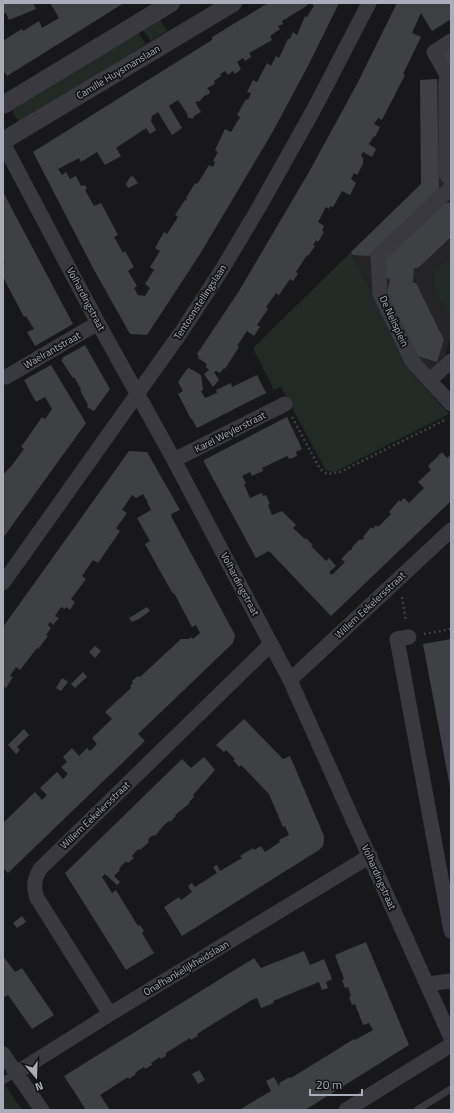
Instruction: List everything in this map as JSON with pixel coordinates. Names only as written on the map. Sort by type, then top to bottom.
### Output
[{"type":"street","points":[[3,106],[171,3]]},
{"type":"street","name":"Camille Huysmanslaan","points":[[3,142],[233,3]]},
{"type":"street","name":"Tentoonstellingslaan","points":[[3,583],[182,331],[221,271],[258,209],[314,109],[369,3]]},
{"type":"street","points":[[451,41],[434,52],[447,74],[446,174],[451,180]]},
{"type":"street","name":"Volhardingstraat","points":[[3,142],[98,323],[138,393],[290,680],[451,1038]]},
{"type":"street","name":"De Nelisplein","points":[[451,188],[378,256],[380,294],[412,361],[451,404]]},
{"type":"street","name":"Waelrantstraat","points":[[6,377],[98,323]]},
{"type":"street","points":[[430,380],[451,361]]},
{"type":"street","name":"Karel Weylerstraat","points":[[174,460],[285,404]]},
{"type":"street","name":"Willem Eekelersstraat","points":[[290,680],[451,530]]},
{"type":"street","points":[[409,637],[397,639],[451,931]]},
{"type":"street","name":"Willem Eekelersstraat","points":[[110,1014],[37,898],[34,888],[35,878],[40,869],[271,644]]},
{"type":"street","name":"Onafhankelijkheidslaan","points":[[16,1073],[370,856]]},
{"type":"street","points":[[427,984],[451,981]]},
{"type":"street","points":[[346,1110],[451,1045]]},
{"type":"street","points":[[3,1054],[42,1110]]},
{"type":"lane","name":"Onafhankelijkheidslaan","points":[[3,1081],[16,1073]]},
{"type":"lane","points":[[417,1110],[451,1089]]},
{"type":"path","points":[[285,404],[320,469],[327,474],[340,472],[451,417]]},
{"type":"path","points":[[398,579],[409,637],[451,629]]},
{"type":"shaded area","points":[[159,18],[167,31],[151,41],[142,29]]},
{"type":"shaded area","points":[[138,32],[146,44],[19,123],[12,110]]},
{"type":"shaded area","points":[[447,79],[451,86],[451,257],[434,274],[433,282],[451,320],[451,336],[434,398],[415,377],[351,252],[421,184],[420,80]]},
{"type":"shaded area","points":[[351,252],[415,377],[449,414],[334,472],[326,470],[324,467],[281,387],[274,390],[253,348]]},
{"type":"shaded area","points":[[451,257],[451,320],[438,296],[433,277]]},
{"type":"shaded area","points":[[3,1082],[22,1110],[3,1110]]},
{"type":"building","points":[[3,3],[33,3],[36,9],[9,20],[6,13],[3,14]]},
{"type":"building","points":[[50,3],[124,3],[7,76],[3,70],[3,37],[4,40],[39,21],[42,28],[59,18]]},
{"type":"building","points":[[268,3],[306,3],[308,5],[282,21],[283,24],[278,26],[280,29],[270,36],[272,40],[249,53],[251,57],[245,61],[243,58],[237,62],[241,69],[235,74],[233,71],[228,75],[225,71],[220,74],[221,76],[214,81],[215,84],[207,88],[210,92],[209,94],[204,96],[200,101],[195,102],[201,112],[194,116],[193,119],[187,117],[188,115],[178,100],[169,106],[182,128],[172,135],[158,112],[152,116],[151,121],[156,130],[150,134],[146,128],[116,148],[121,156],[105,165],[97,152],[81,162],[79,158],[58,169],[62,175],[66,172],[70,179],[76,176],[81,186],[85,185],[87,189],[85,190],[94,206],[101,203],[118,235],[114,237],[123,253],[125,251],[134,267],[128,271],[137,286],[134,288],[138,295],[145,296],[150,288],[145,284],[154,270],[150,267],[160,251],[155,248],[164,232],[167,234],[178,217],[175,215],[185,200],[186,201],[186,198],[195,183],[198,183],[209,165],[213,167],[215,162],[213,161],[218,152],[215,150],[225,129],[231,132],[240,117],[237,115],[246,99],[248,100],[251,93],[247,92],[253,80],[257,82],[267,63],[271,66],[276,56],[279,58],[293,32],[297,35],[305,16],[307,17],[314,6],[311,3],[339,3],[310,62],[272,133],[200,254],[147,335],[130,334],[93,268],[33,152],[212,40],[212,37]]},
{"type":"building","points":[[397,3],[450,3],[451,19],[432,31],[421,13],[412,33],[421,37],[403,74],[405,75],[382,120],[378,118],[374,124],[380,127],[375,137],[374,136],[369,144],[376,149],[372,157],[363,152],[361,156],[363,158],[363,164],[357,175],[354,173],[351,179],[356,183],[350,195],[342,191],[333,207],[330,206],[329,209],[326,207],[318,222],[324,226],[322,231],[324,232],[318,242],[316,240],[313,245],[315,246],[296,272],[298,274],[293,281],[290,279],[279,295],[276,293],[266,307],[268,309],[257,325],[260,327],[254,336],[247,331],[225,369],[224,368],[220,373],[216,371],[214,372],[219,380],[213,387],[204,374],[209,370],[206,367],[207,364],[198,358],[199,356],[197,354],[239,291],[309,172],[357,84]]},
{"type":"building","points":[[451,46],[451,71],[439,56]]},
{"type":"building","points":[[437,79],[439,189],[369,256],[353,255],[351,252],[421,184],[420,80]]},
{"type":"building","points":[[133,176],[138,183],[128,188],[126,184],[130,177]]},
{"type":"building","points":[[3,192],[73,324],[35,346],[27,332],[34,329],[26,316],[24,317],[3,277],[3,266],[5,264],[3,260]]},
{"type":"building","points":[[442,203],[451,203],[451,237],[418,268],[414,268],[413,283],[416,283],[444,340],[437,362],[418,356],[387,293],[390,280],[384,275],[384,258]]},
{"type":"building","points":[[85,345],[110,389],[94,411],[87,407],[88,405],[80,390],[81,389],[61,360]]},
{"type":"building","points":[[51,365],[86,423],[3,538],[3,475],[24,449],[21,447],[42,417],[45,419],[52,409],[45,397],[36,402],[24,380]]},
{"type":"building","points":[[189,368],[201,375],[203,390],[201,391],[205,398],[217,393],[216,390],[231,383],[232,387],[257,375],[266,393],[197,428],[178,394],[183,391],[178,382]]},
{"type":"building","points":[[287,417],[302,449],[296,452],[297,456],[290,459],[287,456],[262,468],[263,471],[252,476],[250,472],[242,476],[246,483],[244,484],[250,498],[262,493],[263,496],[266,495],[270,504],[268,505],[272,515],[282,511],[296,525],[293,528],[313,545],[311,546],[326,561],[329,558],[336,566],[329,572],[332,575],[345,562],[341,559],[350,550],[351,551],[353,546],[359,540],[364,539],[363,537],[371,527],[373,529],[376,525],[378,527],[391,514],[389,512],[399,500],[400,502],[404,498],[409,503],[424,488],[418,482],[431,470],[428,466],[442,452],[447,458],[451,454],[451,501],[331,616],[269,551],[256,558],[204,462],[204,460]]},
{"type":"building","points":[[129,451],[147,452],[180,510],[171,514],[171,516],[235,635],[233,643],[138,734],[145,741],[8,873],[3,868],[3,823],[35,792],[42,800],[47,795],[40,788],[57,772],[63,779],[68,774],[61,767],[67,762],[63,757],[72,748],[79,756],[87,748],[90,751],[97,744],[92,738],[112,719],[105,712],[131,688],[130,686],[133,683],[132,681],[138,676],[140,677],[181,639],[189,639],[191,637],[193,639],[200,633],[196,625],[192,627],[145,544],[150,541],[137,518],[151,510],[148,502],[143,494],[136,498],[132,495],[122,510],[127,513],[116,528],[120,531],[98,563],[93,560],[82,576],[86,579],[71,599],[75,602],[70,610],[66,607],[65,609],[61,607],[55,616],[59,618],[53,625],[50,622],[48,625],[51,628],[46,635],[48,636],[20,670],[16,667],[10,676],[13,677],[6,688],[3,686],[3,627]]},
{"type":"building","points":[[147,607],[150,611],[132,622],[129,618]]},
{"type":"building","points":[[451,639],[451,787],[450,787],[423,644]]},
{"type":"building","points":[[95,646],[101,651],[95,658],[89,652]]},
{"type":"building","points":[[83,672],[87,677],[75,688],[71,684]]},
{"type":"building","points":[[62,678],[68,682],[61,691],[56,688]]},
{"type":"building","points":[[244,719],[283,759],[290,756],[324,836],[323,846],[319,850],[182,936],[164,907],[179,897],[181,900],[192,892],[188,886],[192,883],[195,887],[217,873],[213,867],[217,865],[220,871],[242,858],[240,856],[253,848],[254,850],[261,846],[265,852],[280,842],[279,840],[289,835],[285,826],[283,827],[269,794],[241,765],[239,767],[233,760],[235,759],[226,750],[224,752],[216,745]]},
{"type":"building","points":[[24,729],[29,735],[17,747],[20,750],[16,754],[8,745]]},
{"type":"building","points":[[204,757],[215,770],[193,795],[194,797],[189,802],[190,803],[175,815],[176,816],[170,822],[169,821],[164,825],[155,836],[150,837],[148,840],[149,842],[140,850],[137,850],[132,856],[134,858],[128,863],[126,861],[114,876],[120,882],[117,885],[105,874],[102,877],[112,893],[116,890],[138,926],[140,925],[144,931],[142,933],[154,953],[126,970],[65,873],[182,759],[191,768]]},
{"type":"building","points":[[22,916],[26,922],[17,928],[13,923]]},
{"type":"building","points":[[366,942],[409,1045],[305,1110],[239,1110],[271,1091],[266,1081],[274,1077],[279,1086],[279,1083],[290,1077],[291,1078],[354,1039],[355,1040],[373,1030],[369,1023],[363,1025],[355,1004],[352,1005],[348,987],[345,988],[342,980],[344,979],[335,955]]},
{"type":"building","points":[[304,951],[310,965],[324,959],[332,979],[326,982],[328,988],[322,990],[319,982],[273,1001],[274,1003],[261,1008],[257,998],[250,1001],[197,1034],[198,1036],[191,1040],[190,1038],[166,1053],[166,1056],[161,1059],[160,1057],[151,1063],[152,1065],[145,1069],[144,1067],[129,1079],[128,1077],[100,1095],[110,1110],[86,1110],[64,1076],[254,958],[261,968]]},
{"type":"building","points":[[3,956],[15,972],[22,968],[54,1015],[32,1029],[8,995],[3,998]]},
{"type":"building","points":[[199,1070],[205,1080],[198,1084],[192,1074]]}]
